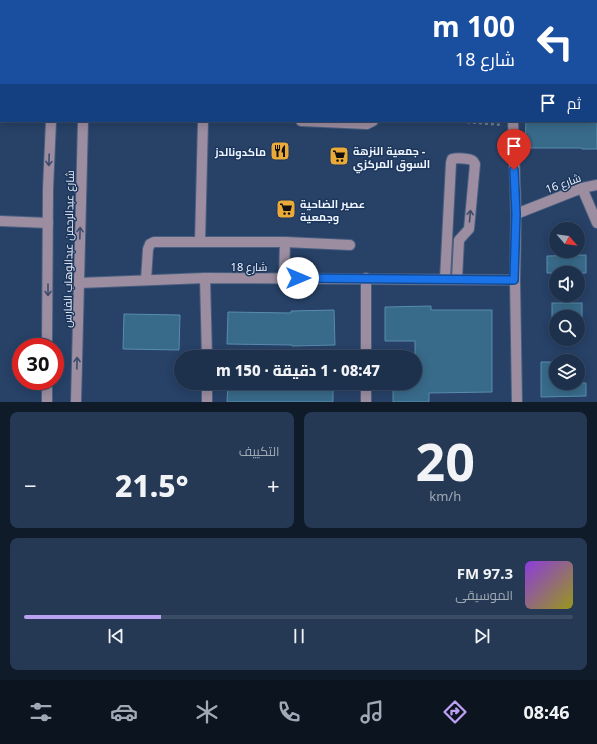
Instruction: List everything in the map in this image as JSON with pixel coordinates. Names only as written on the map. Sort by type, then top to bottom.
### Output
[{"type":"street","name":"شارع عبدالرحمن عبدالوهاب الفارس","points":[[47,338],[51,122]]},
{"type":"street","name":"شارع عبدالرحمن عبدالوهاب الفارس","points":[[76,402],[83,122]]},
{"type":"street","points":[[200,242],[203,122]]},
{"type":"street","points":[[345,122],[367,124],[371,122]]},
{"type":"street","points":[[513,123],[516,214],[514,280],[517,402]]},
{"type":"street","points":[[445,279],[451,163],[452,159],[456,158],[471,160],[474,164],[469,229],[459,240],[457,279]]},
{"type":"street","name":"شارع 16","points":[[516,214],[582,188],[597,185]]},
{"type":"street","points":[[582,188],[597,223]]},
{"type":"street","points":[[0,221],[48,222]]},
{"type":"street","points":[[447,240],[459,240]]},
{"type":"street","points":[[284,278],[285,242]]},
{"type":"street","points":[[146,280],[147,252],[151,243],[285,242],[350,245]]},
{"type":"street","points":[[205,278],[207,350]]},
{"type":"street","name":"شارع 18","points":[[79,283],[205,278],[514,280]]},
{"type":"street","points":[[366,278],[366,350]]},
{"type":"street","points":[[47,390],[47,402]]},
{"type":"street","points":[[207,390],[208,402]]},
{"type":"street","points":[[366,390],[366,402]]},
{"type":"path","points":[[484,122],[513,123]]},
{"type":"building","points":[[526,122],[597,122],[597,149],[525,148]]},
{"type":"building","points":[[585,255],[586,273],[585,266],[549,266],[549,273],[547,273],[547,256],[549,256],[549,258],[585,258]]},
{"type":"building","points":[[552,303],[582,303],[582,310],[552,310]]},
{"type":"building","points":[[431,306],[431,310],[492,310],[492,392],[429,393],[429,402],[393,402],[393,390],[422,390],[422,350],[415,350],[415,341],[385,341],[385,307]]},
{"type":"building","points":[[334,310],[335,345],[292,346],[227,344],[228,312],[291,313],[291,311]]},
{"type":"building","points":[[124,314],[180,315],[179,350],[123,349]]},
{"type":"building","points":[[541,362],[549,362],[549,390],[585,390],[586,383],[586,396],[541,397]]},
{"type":"building","points":[[228,390],[333,390],[333,402],[227,402]]},
{"type":"place","name":"ماكدونالدز","points":[[280,151]]},
{"type":"place","name":"جمعية النزهة - السوق المركزي","points":[[339,156]]},
{"type":"place","name":"عصير الضاحية وجمعية","points":[[286,209]]},
{"type":"route","points":[[298,278],[514,280],[516,214],[514,170]]}]
